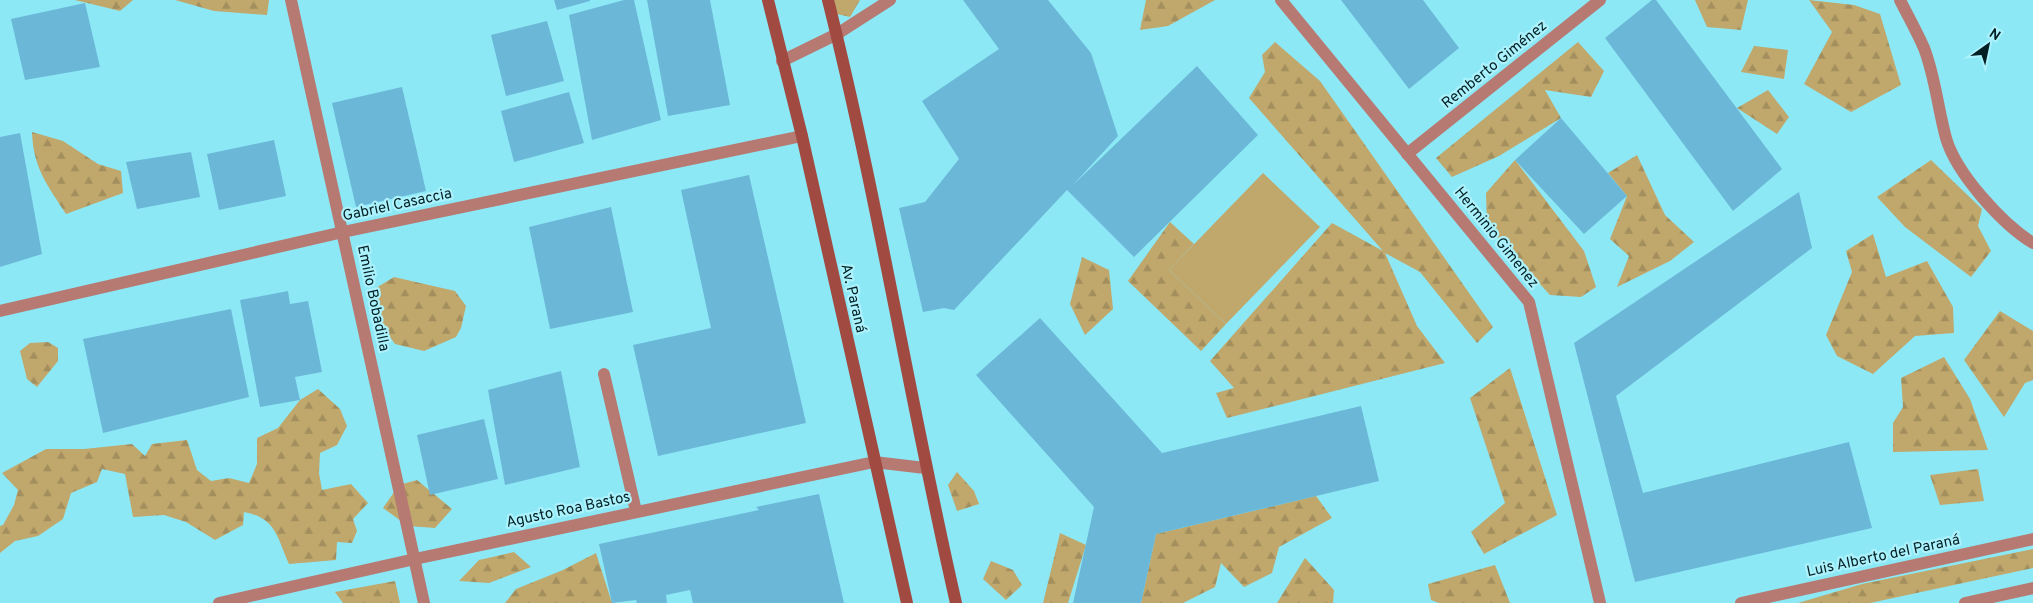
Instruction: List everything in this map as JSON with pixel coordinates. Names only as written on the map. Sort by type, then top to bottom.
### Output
[{"type":"street","name":"Emilio Bobadilla","points":[[291,0],[424,603]]},
{"type":"street","name":"Av. Paraná","points":[[768,0],[802,136],[907,603]]},
{"type":"street","points":[[828,0],[860,138],[925,468],[956,603]]},
{"type":"street","points":[[782,61],[837,34],[890,0]]},
{"type":"street","name":"Herminio Gimenez","points":[[1281,0],[1529,302],[1600,603]]},
{"type":"street","name":"Remberto Giménez","points":[[1407,154],[1600,0]]},
{"type":"street","points":[[1900,0],[1924,50],[1946,139],[1956,161],[1983,195],[2018,233],[2033,243]]},
{"type":"street","name":"Gabriel Casaccia","points":[[0,311],[343,232],[802,136]]},
{"type":"street","points":[[604,374],[636,511]]},
{"type":"street","name":"Agusto Roa Bastos","points":[[219,603],[636,511],[874,462],[925,468]]},
{"type":"street","name":"Luis Alberto del Paraná","points":[[1741,603],[2033,539]]},
{"type":"street","points":[[1965,603],[2033,588]]},
{"type":"green space","points":[[75,0],[133,0],[120,11]]},
{"type":"green space","points":[[175,0],[269,0],[267,15],[214,11]]},
{"type":"green space","points":[[832,0],[860,0],[850,17],[837,14]]},
{"type":"green space","points":[[1146,0],[1215,0],[1168,26],[1140,30]]},
{"type":"green space","points":[[1695,0],[1748,0],[1741,30],[1707,27]]},
{"type":"green space","points":[[1809,0],[1854,5],[1880,14],[1901,85],[1851,112],[1804,84],[1832,32]]},
{"type":"green space","points":[[1275,42],[1320,81],[1493,327],[1477,343],[1420,272],[1385,253],[1417,326],[1445,363],[1227,418],[1216,393],[1234,388],[1210,361],[1332,223],[1383,251],[1249,98],[1265,72],[1262,55]]},
{"type":"green space","points":[[1578,42],[1604,71],[1591,97],[1545,90],[1561,118],[1499,156],[1452,177],[1436,158]]},
{"type":"green space","points":[[1754,46],[1788,50],[1784,79],[1741,72]]},
{"type":"green space","points":[[1768,90],[1789,117],[1777,134],[1737,108]]},
{"type":"green space","points":[[32,132],[63,141],[98,164],[121,171],[123,193],[66,214],[38,166]]},
{"type":"green space","points":[[1637,155],[1665,215],[1694,242],[1670,261],[1617,287],[1629,256],[1610,239],[1627,196],[1608,173]]},
{"type":"green space","points":[[1515,160],[1584,251],[1596,287],[1581,297],[1550,295],[1487,226],[1486,193]]},
{"type":"green space","points":[[1931,160],[1982,209],[1978,226],[1991,251],[1971,277],[1905,227],[1877,197]]},
{"type":"green space","points":[[1263,173],[1320,227],[1226,324],[1169,270]]},
{"type":"green space","points":[[1170,222],[1194,244],[1169,270],[1226,324],[1201,351],[1128,281]]},
{"type":"green space","points":[[1873,234],[1886,277],[1927,261],[1953,307],[1954,333],[1915,336],[1873,374],[1837,356],[1826,335],[1852,272],[1846,251]]},
{"type":"green space","points":[[1082,257],[1109,270],[1113,309],[1085,335],[1070,304]]},
{"type":"green space","points":[[394,277],[455,291],[466,306],[461,328],[456,337],[424,351],[395,344],[387,333],[373,324],[371,306],[376,288]]},
{"type":"green space","points":[[2000,311],[2033,331],[2033,380],[2025,383],[2004,417],[1964,360]]},
{"type":"green space","points":[[48,342],[58,348],[58,361],[37,387],[27,379],[20,351],[30,343]]},
{"type":"green space","points":[[1944,357],[1970,399],[1988,450],[1893,452],[1893,423],[1903,407],[1901,378]]},
{"type":"green space","points":[[1510,368],[1557,515],[1484,554],[1471,532],[1505,503],[1470,398]]},
{"type":"green space","points":[[318,389],[340,409],[347,426],[337,445],[320,453],[319,473],[322,490],[351,484],[368,503],[353,519],[357,531],[352,543],[337,542],[336,560],[289,564],[278,537],[269,524],[255,515],[244,512],[243,525],[215,540],[186,522],[164,515],[133,517],[125,474],[102,469],[97,482],[71,493],[63,519],[38,536],[15,541],[0,553],[0,526],[3,525],[14,505],[18,490],[2,473],[46,449],[84,449],[132,444],[145,456],[152,444],[187,440],[197,470],[211,481],[229,478],[249,483],[257,464],[257,438],[278,428],[300,400]]},
{"type":"green space","points":[[1978,469],[1984,501],[1940,505],[1930,475]]},
{"type":"green space","points":[[957,472],[974,491],[979,504],[957,511],[948,485]]},
{"type":"green space","points":[[417,480],[452,509],[435,528],[408,526],[383,508],[399,485]]},
{"type":"green space","points":[[1316,496],[1332,518],[1279,547],[1272,573],[1244,587],[1221,563],[1215,587],[1183,603],[1141,603],[1156,534]]},
{"type":"green space","points":[[1060,533],[1086,545],[1068,603],[1043,603]]},
{"type":"green space","points":[[2033,549],[2033,568],[1870,603],[1798,603],[1862,584]]},
{"type":"green space","points":[[514,552],[531,567],[489,583],[459,581],[479,560]]},
{"type":"green space","points":[[596,553],[612,603],[505,603],[516,589],[563,570]]},
{"type":"green space","points":[[1305,558],[1334,590],[1333,603],[1277,603]]},
{"type":"green space","points":[[991,561],[1013,570],[1022,585],[1006,600],[983,579]]},
{"type":"green space","points":[[1495,565],[1510,603],[1439,603],[1431,600],[1428,584]]},
{"type":"green space","points":[[395,581],[400,603],[343,603],[335,592]]},
{"type":"building","points":[[554,0],[590,0],[590,1],[557,10]]},
{"type":"building","points":[[624,0],[634,0],[661,120],[592,140],[569,15]]},
{"type":"building","points":[[647,0],[710,0],[730,105],[668,116]]},
{"type":"building","points":[[963,0],[1048,0],[1091,53],[1118,136],[1073,185],[1197,66],[1258,135],[1134,257],[1067,190],[954,310],[944,308],[923,312],[899,208],[925,202],[959,159],[922,101],[999,49]]},
{"type":"building","points":[[1341,0],[1423,0],[1459,48],[1409,89]]},
{"type":"building","points":[[1652,0],[1656,0],[1782,169],[1733,211],[1605,38]]},
{"type":"building","points":[[85,3],[100,67],[25,80],[11,19]]},
{"type":"building","points":[[547,21],[564,81],[506,96],[491,35]]},
{"type":"building","points":[[402,87],[426,191],[356,207],[332,103]]},
{"type":"building","points":[[569,92],[584,143],[514,162],[501,111]]},
{"type":"building","points":[[1561,118],[1627,196],[1584,234],[1515,160]]},
{"type":"building","points":[[20,133],[42,254],[0,267],[0,137]]},
{"type":"building","points":[[274,140],[286,196],[219,210],[207,154]]},
{"type":"building","points":[[191,152],[200,197],[137,209],[126,162]]},
{"type":"building","points":[[749,175],[806,423],[658,456],[633,345],[711,328],[681,190]]},
{"type":"building","points":[[1799,192],[1812,248],[1616,396],[1643,493],[1849,442],[1872,528],[1635,582],[1574,343]]},
{"type":"building","points":[[611,207],[633,312],[550,329],[529,227]]},
{"type":"building","points":[[288,291],[290,304],[308,301],[322,372],[295,377],[300,400],[260,407],[240,300]]},
{"type":"building","points":[[231,309],[249,397],[103,433],[83,339]]},
{"type":"building","points":[[1040,318],[1162,453],[1361,406],[1379,481],[1156,534],[1141,603],[1073,603],[1094,507],[976,375]]},
{"type":"building","points":[[561,371],[580,467],[505,485],[488,390]]},
{"type":"building","points":[[484,419],[498,479],[430,495],[417,435]]},
{"type":"building","points":[[819,494],[844,603],[693,603],[690,590],[666,595],[667,603],[637,603],[636,600],[612,603],[599,544],[759,510],[756,507]]}]
